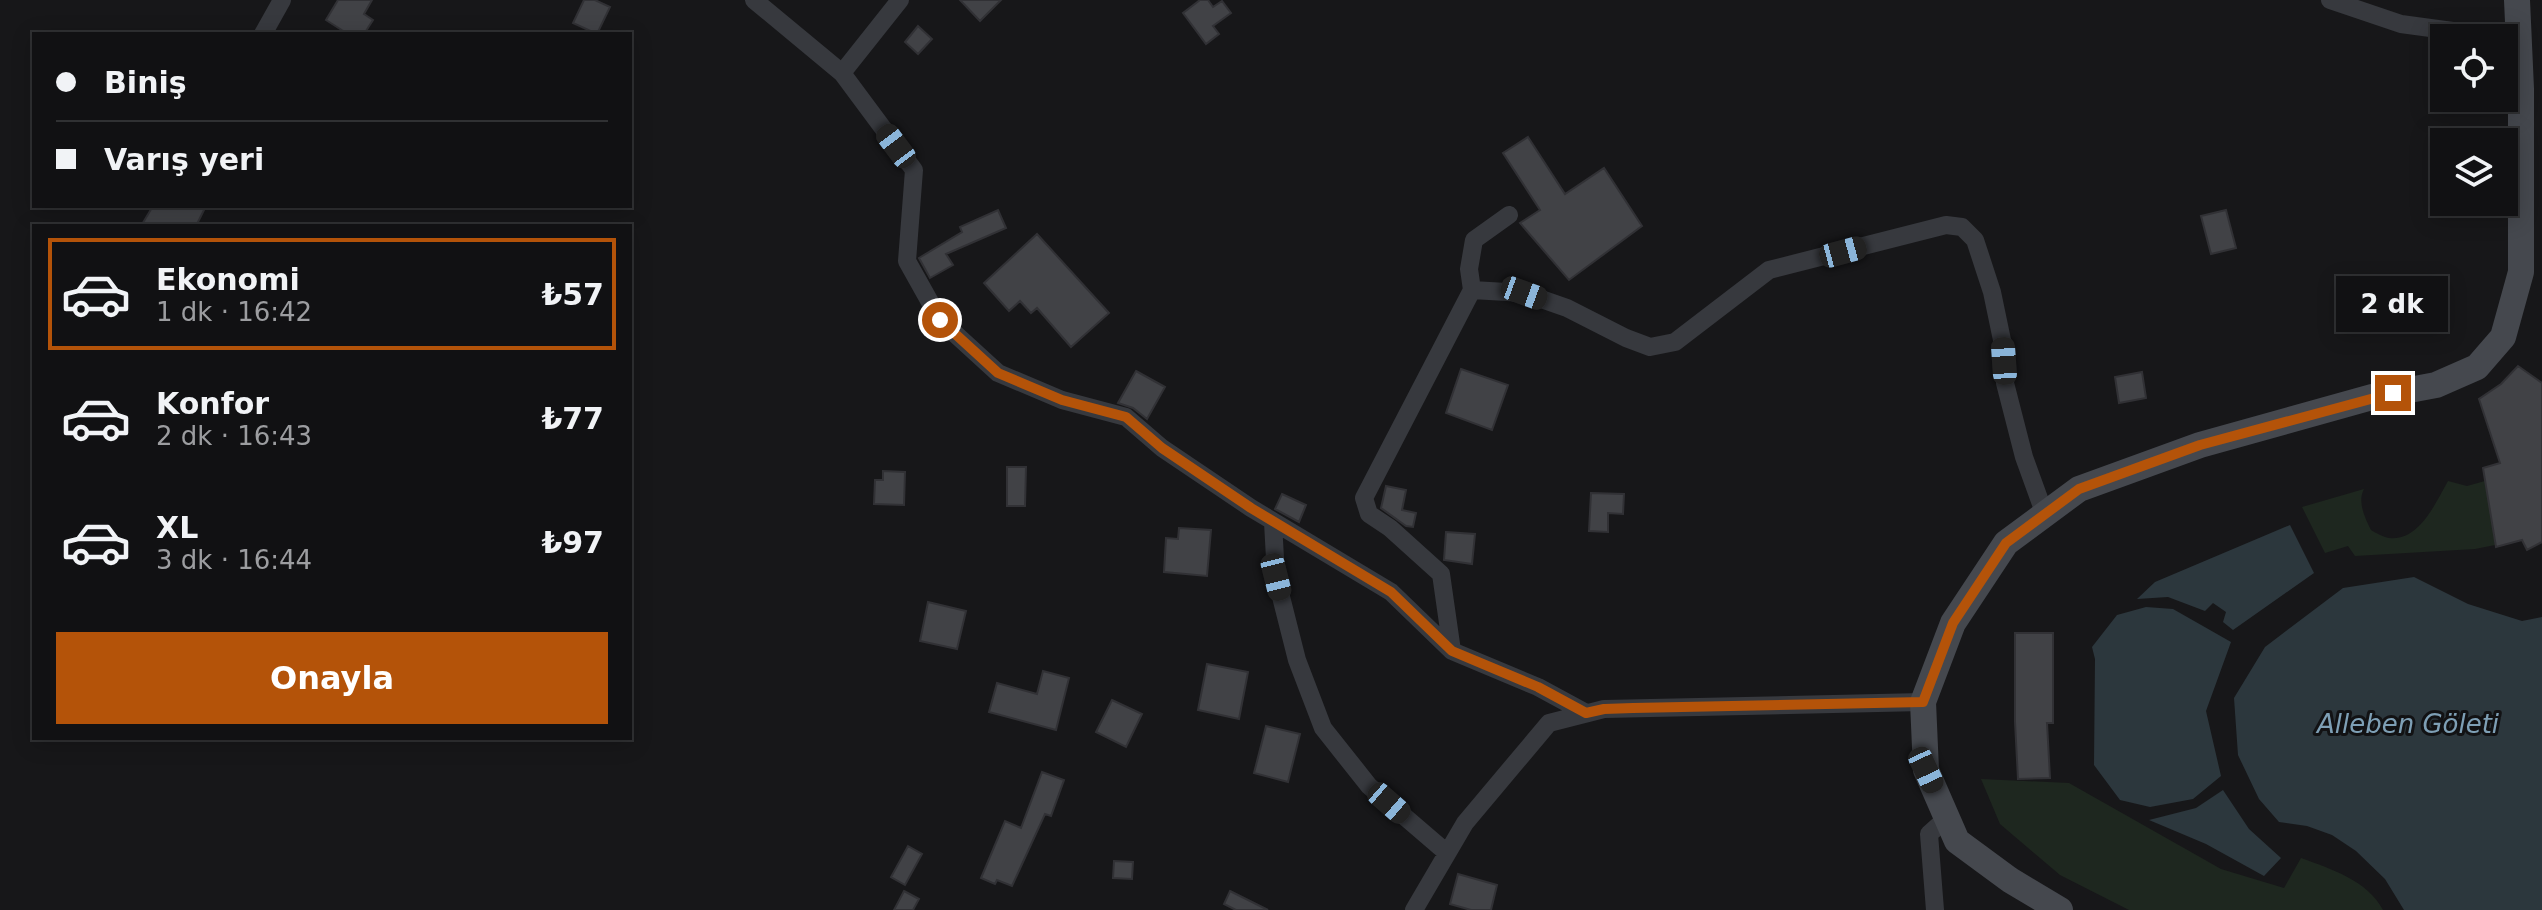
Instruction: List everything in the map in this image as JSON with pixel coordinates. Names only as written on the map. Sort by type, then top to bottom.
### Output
[{"type":"street","points":[[264,32],[282,0]]},
{"type":"street","points":[[754,0],[842,73],[914,170],[907,261],[940,320],[998,373],[1062,400],[1126,417],[1162,448],[1273,522],[1391,592],[1452,651],[1538,687],[1586,713]]},
{"type":"street","points":[[842,73],[900,0]]},
{"type":"street","points":[[2330,0],[2401,24],[2519,40]]},
{"type":"street","points":[[2060,910],[2010,880],[1957,841],[1926,770],[1923,702],[1953,623],[2006,543],[2079,489],[2200,445],[2372,397],[2436,385],[2477,367],[2503,337],[2521,272],[2517,0]]},
{"type":"street","points":[[1452,651],[1441,574],[1390,528],[1369,514],[1364,498],[1472,290],[1469,269],[1474,240],[1509,215]]},
{"type":"street","points":[[1472,290],[1524,293],[1567,308],[1650,347],[1675,342],[1769,270],[1946,225],[1962,227],[1975,240],[1992,292],[2002,340],[2005,383],[2024,457],[2045,515]]},
{"type":"street","points":[[1273,522],[1276,577],[1297,660],[1323,728],[1369,786],[1447,853]]},
{"type":"street","points":[[1414,910],[1465,823],[1549,723],[1620,708],[1923,702]]},
{"type":"street","points":[[1935,910],[1929,834],[1948,817]]},
{"type":"shaded area","points":[[2492,479],[2505,543],[2475,549],[2355,556],[2348,546],[2325,553],[2302,507],[2364,489],[2362,505],[2371,530],[2387,537],[2400,538],[2425,519],[2448,481],[2467,486]]},
{"type":"shaded area","points":[[1981,779],[2069,783],[2221,869],[2284,888],[2301,858],[2358,883],[2383,910],[2129,910],[2060,875],[2000,824]]},
{"type":"water","points":[[2290,525],[2314,573],[2233,630],[2223,622],[2226,612],[2213,603],[2205,611],[2168,597],[2137,599],[2155,582]]},
{"type":"water","name":"Alleben Göleti","points":[[2414,577],[2468,604],[2522,621],[2542,617],[2542,910],[2404,910],[2385,879],[2356,851],[2332,835],[2307,826],[2279,822],[2259,799],[2238,755],[2234,698],[2265,647],[2343,588]]},
{"type":"water","points":[[2146,607],[2173,609],[2231,642],[2206,711],[2221,776],[2193,799],[2150,807],[2120,800],[2094,765],[2095,659],[2092,647],[2117,615]]},
{"type":"water","points":[[2223,790],[2249,829],[2281,858],[2264,876],[2206,844],[2149,820],[2196,808]]},
{"type":"building","points":[[338,0],[372,0],[364,14],[373,20],[365,32],[345,32],[326,20]]},
{"type":"building","points":[[584,0],[595,0],[610,7],[598,32],[573,23]]},
{"type":"building","points":[[960,0],[1001,0],[980,21]]},
{"type":"building","points":[[1200,0],[1208,0],[1213,7],[1222,1],[1231,13],[1213,26],[1219,34],[1206,44],[1183,13]]},
{"type":"building","points":[[918,26],[932,39],[918,54],[905,42]]},
{"type":"building","points":[[1528,137],[1565,194],[1604,168],[1642,226],[1569,280],[1520,223],[1540,210],[1503,153]]},
{"type":"building","points":[[152,208],[205,208],[197,224],[142,224]]},
{"type":"building","points":[[998,210],[1006,228],[946,254],[953,265],[930,278],[919,258],[962,232],[960,227]]},
{"type":"building","points":[[2226,210],[2236,248],[2211,254],[2201,216]]},
{"type":"building","points":[[1037,234],[1109,313],[1071,347],[1037,308],[1031,313],[1020,301],[1009,311],[984,283]]},
{"type":"building","points":[[2518,366],[2542,383],[2542,542],[2527,550],[2522,540],[2496,547],[2483,468],[2500,463],[2479,399],[2501,384]]},
{"type":"building","points":[[1461,369],[1508,385],[1492,430],[1446,413]]},
{"type":"building","points":[[1136,371],[1165,387],[1147,419],[1133,408],[1118,403]]},
{"type":"building","points":[[2142,372],[2146,398],[2119,403],[2115,377]]},
{"type":"building","points":[[1007,467],[1026,467],[1025,506],[1007,506]]},
{"type":"building","points":[[883,471],[905,472],[904,505],[874,504],[875,480],[883,480]]},
{"type":"building","points":[[1386,486],[1406,490],[1402,510],[1416,513],[1413,527],[1406,526],[1381,508]]},
{"type":"building","points":[[1591,493],[1624,494],[1623,514],[1608,513],[1608,532],[1589,531]]},
{"type":"building","points":[[1282,494],[1306,505],[1299,522],[1275,509]]},
{"type":"building","points":[[1179,528],[1211,530],[1207,576],[1164,572],[1166,538],[1178,539]]},
{"type":"building","points":[[1446,532],[1475,534],[1472,564],[1444,560]]},
{"type":"building","points":[[928,602],[966,611],[957,649],[920,641]]},
{"type":"building","points":[[2015,633],[2053,633],[2053,723],[2047,723],[2050,778],[2018,779]]},
{"type":"building","points":[[1207,664],[1248,672],[1239,719],[1198,710]]},
{"type":"building","points":[[1043,671],[1069,678],[1056,730],[989,712],[997,683],[1037,694]]},
{"type":"building","points":[[1112,700],[1142,714],[1126,747],[1096,732]]},
{"type":"building","points":[[1266,726],[1300,734],[1288,782],[1254,773]]},
{"type":"building","points":[[1042,772],[1064,780],[1051,816],[1045,814],[1012,886],[981,878],[1005,821],[1021,828]]},
{"type":"building","points":[[908,846],[922,854],[905,885],[891,877]]},
{"type":"building","points":[[1114,861],[1133,862],[1132,879],[1113,878]]},
{"type":"building","points":[[1458,874],[1497,885],[1491,910],[1471,910],[1450,904]]},
{"type":"building","points":[[904,891],[919,899],[913,910],[894,910]]},
{"type":"building","points":[[1230,891],[1268,910],[1236,910],[1224,904]]},
{"type":"route","points":[[940,320],[998,373],[1062,400],[1126,417],[1162,448],[1290,534],[1391,592],[1452,651],[1538,687],[1586,713],[1633,708],[1923,702],[1953,623],[2006,543],[2079,489],[2200,445],[2393,393]]}]
